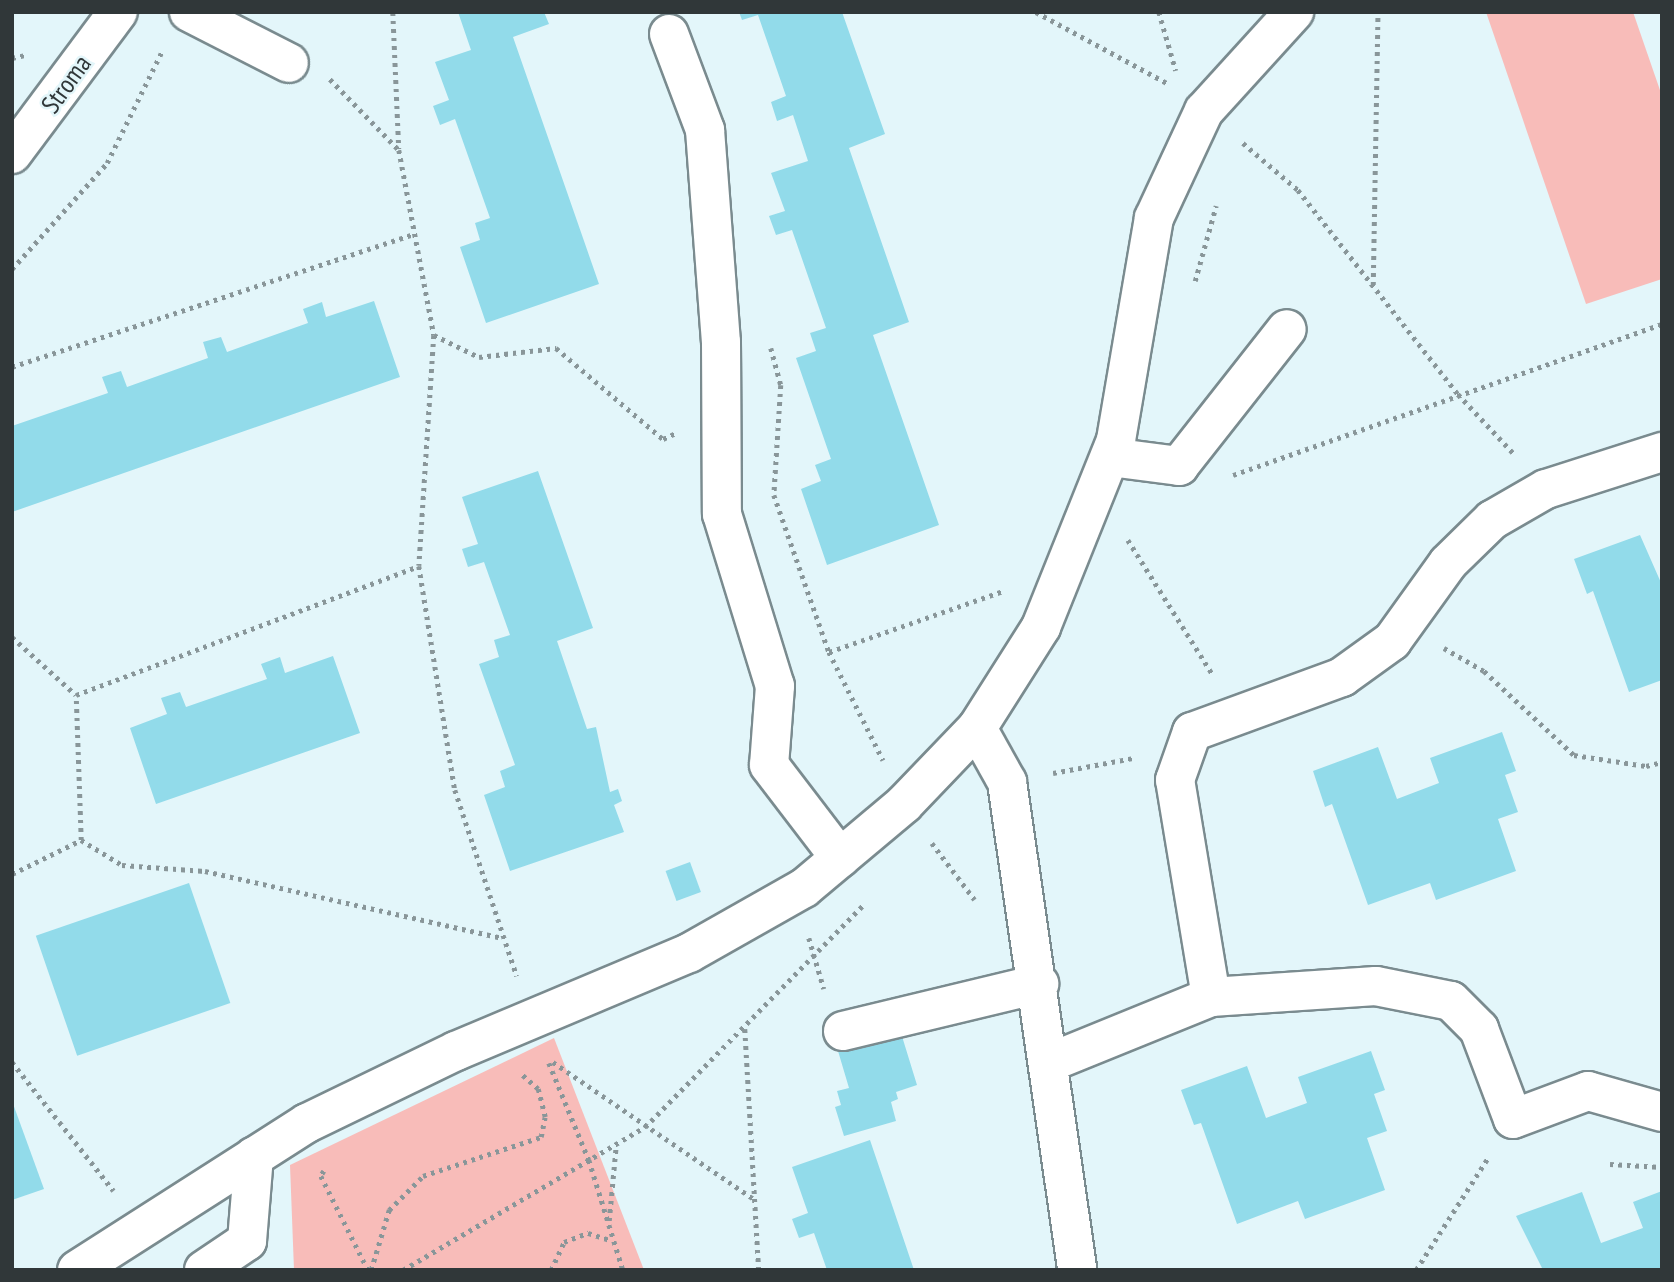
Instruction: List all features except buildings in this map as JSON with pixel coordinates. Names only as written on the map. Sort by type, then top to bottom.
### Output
[{"type":"street","name":"Stroma","points":[[12,154],[118,12]]},
{"type":"street","points":[[77,1270],[138,1228],[307,1123],[531,1020],[689,953],[804,888],[900,809],[977,728],[1046,617],[1110,457],[1154,218],[1204,111],[1294,12]]},
{"type":"street","points":[[179,24],[289,63]]},
{"type":"street","points":[[669,34],[705,130],[721,342],[722,514],[775,686],[769,765],[840,858]]},
{"type":"street","points":[[1110,457],[1179,466],[1287,329]]},
{"type":"street","points":[[1211,997],[1175,780],[1192,732],[1342,677],[1404,625],[1448,563],[1492,520],[1546,489],[1662,452]]},
{"type":"street","points":[[977,728],[1007,782],[1051,1062],[1077,1270]]},
{"type":"street","points":[[843,1031],[1039,984]]},
{"type":"street","points":[[1051,1062],[1211,997],[1376,986],[1451,1001],[1479,1029],[1513,1118],[1588,1091],[1662,1112]]},
{"type":"street","points":[[204,1270],[247,1241],[254,1156]]},
{"type":"path","points":[[393,12],[399,149],[434,335],[419,566],[455,790],[531,1020]]},
{"type":"path","points":[[1035,12],[1171,85]]},
{"type":"path","points":[[1159,12],[1179,78]]},
{"type":"path","points":[[1373,286],[1378,12]]},
{"type":"path","points":[[12,269],[107,163],[179,24]]},
{"type":"path","points":[[327,76],[399,149]]},
{"type":"path","points":[[1232,150],[1235,137],[1298,190],[1458,394],[1546,489]]},
{"type":"path","points":[[1191,293],[1217,202]]},
{"type":"path","points":[[12,368],[414,234]]},
{"type":"path","points":[[1227,476],[1662,324]]},
{"type":"path","points":[[766,333],[781,385],[774,495],[829,652],[900,809],[985,913]]},
{"type":"path","points":[[434,335],[479,357],[556,348],[663,439],[686,428]]},
{"type":"path","points":[[769,390],[781,385]]},
{"type":"path","points":[[1120,527],[1238,715]]},
{"type":"path","points":[[76,695],[419,566]]},
{"type":"path","points":[[829,652],[1001,587],[1005,599],[1046,617]]},
{"type":"path","points":[[1404,625],[1484,671],[1574,755],[1646,766],[1662,761]]},
{"type":"path","points":[[12,637],[76,695],[81,840]]},
{"type":"path","points":[[1007,782],[1187,747]]},
{"type":"path","points":[[81,840],[122,865],[205,871],[504,938]]},
{"type":"path","points":[[12,874],[81,840]]},
{"type":"path","points":[[804,888],[812,961],[843,1031]]},
{"type":"path","points":[[403,1270],[645,1127],[812,961],[874,894]]},
{"type":"path","points":[[745,1028],[759,1270]]},
{"type":"path","points":[[623,1270],[589,1160],[546,1058],[755,1200]]},
{"type":"path","points":[[12,1062],[138,1228]]},
{"type":"path","points":[[370,1270],[390,1210],[423,1176],[541,1137],[545,1117],[538,1089],[512,1072]]},
{"type":"path","points":[[1416,1270],[1513,1118]]},
{"type":"path","points":[[608,1226],[615,1145]]},
{"type":"path","points":[[1610,1164],[1662,1167]]},
{"type":"path","points":[[326,1168],[321,1176],[370,1270]]},
{"type":"path","points":[[544,1270],[551,1267],[564,1242],[589,1233],[613,1241]]},
{"type":"shaded area","points":[[1486,12],[1633,12],[1662,96],[1662,279],[1586,304]]},
{"type":"shaded area","points":[[554,1038],[644,1270],[294,1270],[290,1165]]}]
